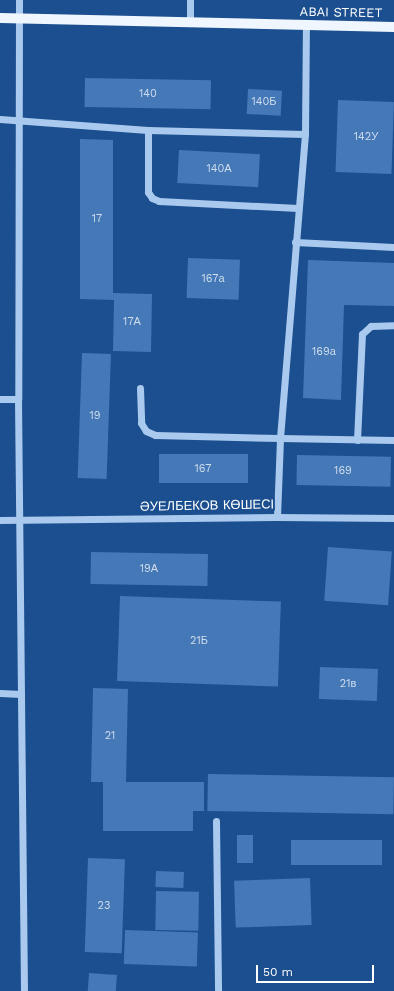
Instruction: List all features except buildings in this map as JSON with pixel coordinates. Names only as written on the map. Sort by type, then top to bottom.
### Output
[{"type":"main road","name":"ABAI STREET","points":[[0,18],[394,27]]},
{"type":"street","points":[[19,0],[20,120],[18,399],[24,991]]},
{"type":"street","points":[[190,0],[190,22]]},
{"type":"street","points":[[277,516],[280,438],[305,134],[306,25]]},
{"type":"street","points":[[0,119],[148,130],[305,134]]},
{"type":"street","points":[[148,130],[148,192],[152,198],[159,201],[298,208]]},
{"type":"street","points":[[295,242],[394,247]]},
{"type":"street","points":[[357,440],[362,334],[371,326],[394,325]]},
{"type":"street","points":[[140,388],[141,423],[146,431],[155,435],[394,440]]},
{"type":"street","points":[[0,399],[18,399]]},
{"type":"street","name":"ӘУЕЛБЕКОВ КӨШЕСІ","points":[[0,520],[277,516],[394,518]]},
{"type":"street","points":[[0,694],[21,694]]},
{"type":"street","points":[[216,821],[218,991]]}]
